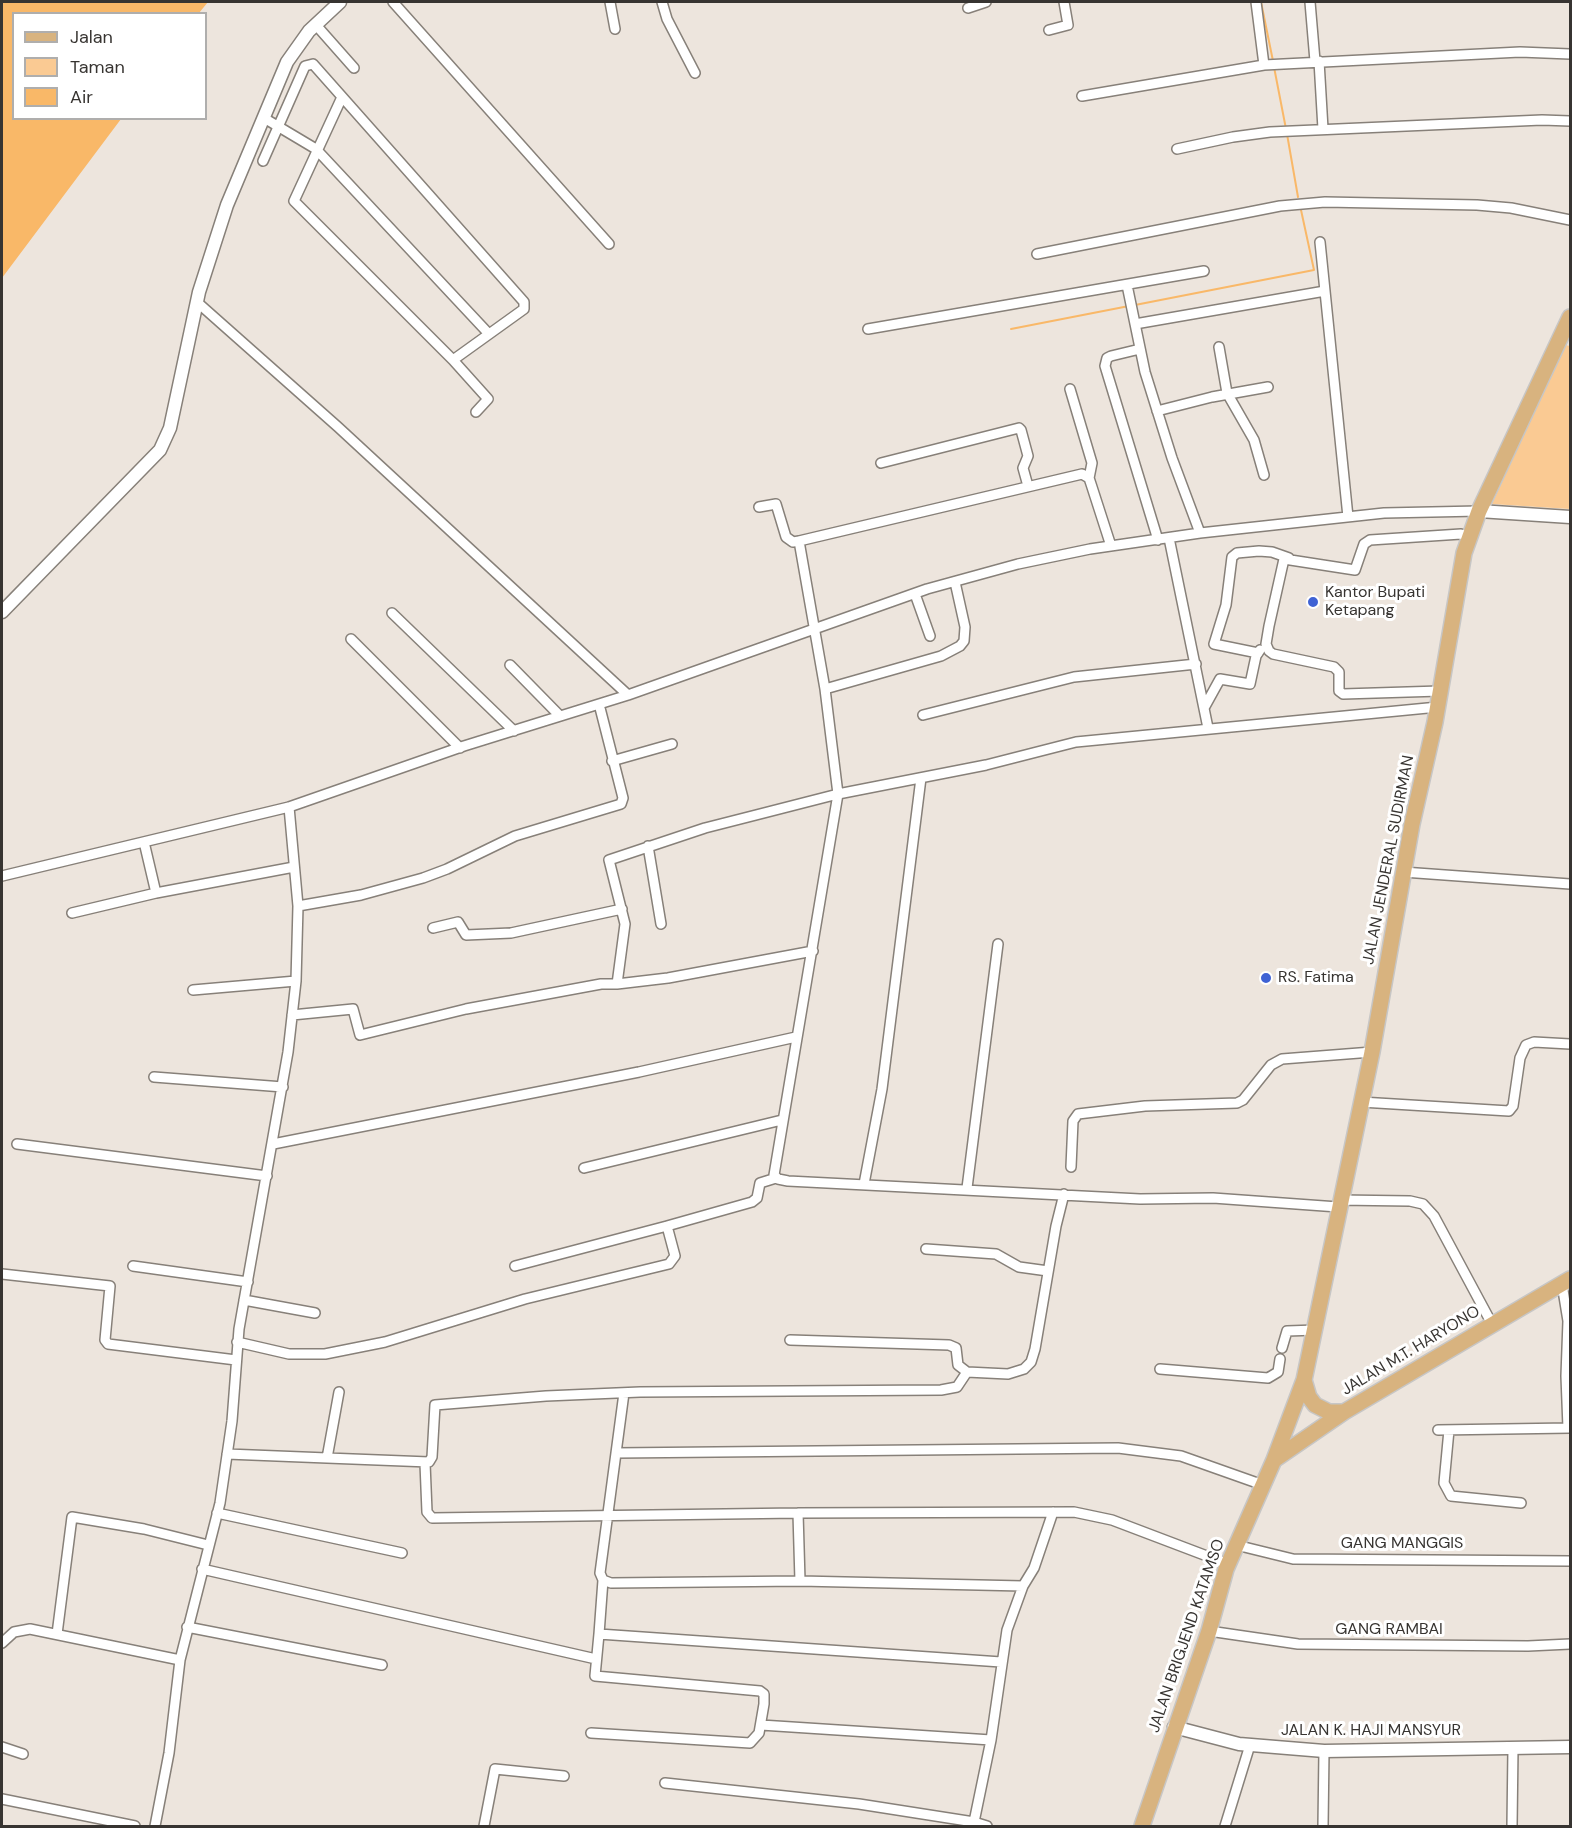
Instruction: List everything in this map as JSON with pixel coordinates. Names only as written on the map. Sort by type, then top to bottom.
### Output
[{"type":"main road","name":"JALAN JENDERAL SUDIRMAN","points":[[1274,1460],[1304,1380],[1316,1330],[1339,1203],[1371,1052],[1403,872],[1438,707],[1461,567],[1469,536],[1570,317]]},
{"type":"main road","name":"JALAN M.T. HARYONO","points":[[1274,1460],[1344,1412],[1566,1281]]},
{"type":"main road","points":[[1304,1380],[1309,1397],[1315,1405],[1329,1412],[1344,1412]]},
{"type":"main road","name":"JALAN BRIGJEND KATAMSO","points":[[1142,1827],[1174,1727],[1209,1631],[1228,1564],[1274,1460]]},
{"type":"street","points":[[2,612],[160,450],[170,428],[197,302],[227,205],[287,62],[316,25],[340,2]]},
{"type":"street","points":[[393,2],[609,244]]},
{"type":"street","points":[[610,2],[615,29]]},
{"type":"street","points":[[662,2],[667,19],[695,72]]},
{"type":"street","points":[[968,8],[986,2]]},
{"type":"street","points":[[1049,30],[1068,25],[1064,2]]},
{"type":"street","points":[[1256,2],[1264,65]]},
{"type":"street","points":[[1310,2],[1323,129]]},
{"type":"street","points":[[316,25],[354,68]]},
{"type":"street","points":[[1082,96],[1264,65],[1520,52],[1570,54]]},
{"type":"street","points":[[263,162],[308,63],[315,65],[524,302],[524,309],[453,360]]},
{"type":"street","points":[[342,97],[316,149],[294,201],[453,360],[488,399],[476,412]]},
{"type":"street","points":[[264,118],[316,149],[489,334]]},
{"type":"street","points":[[1177,149],[1233,137],[1323,129],[1570,121]]},
{"type":"street","points":[[1037,254],[1269,208],[1325,201],[1477,204],[1511,208],[1570,220]]},
{"type":"street","points":[[1320,242],[1348,517]]},
{"type":"street","points":[[868,329],[1204,271]]},
{"type":"street","points":[[1126,285],[1157,411],[1200,533]]},
{"type":"street","points":[[1135,324],[1325,291]]},
{"type":"street","points":[[197,302],[338,427],[628,695]]},
{"type":"street","points":[[1219,347],[1227,393],[1254,441],[1264,475]]},
{"type":"street","points":[[1140,349],[1111,356],[1107,358],[1105,366],[1158,540]]},
{"type":"street","points":[[1157,411],[1227,393],[1268,387]]},
{"type":"street","points":[[1070,389],[1092,463],[1089,478],[1111,546]]},
{"type":"street","points":[[881,463],[1020,429],[1028,456],[1023,467],[1028,486]]},
{"type":"street","points":[[759,507],[774,504],[778,506],[786,537],[793,542],[1078,474],[1089,478]]},
{"type":"street","points":[[2,876],[289,807],[460,748],[628,695],[915,594],[1057,555],[1200,533],[1424,511],[1479,511],[1570,517]]},
{"type":"street","points":[[1258,653],[1214,644],[1226,605],[1232,557],[1237,553],[1272,552],[1289,558],[1355,570],[1364,544],[1370,540],[1461,534],[1469,536]]},
{"type":"street","points":[[1169,538],[1208,728]]},
{"type":"street","points":[[776,1178],[774,1166],[813,951],[838,794],[825,689],[799,541]]},
{"type":"street","points":[[1204,708],[1220,679],[1250,684],[1258,653],[1266,644],[1281,564],[1289,558]]},
{"type":"street","points":[[825,689],[941,656],[960,646],[964,640],[966,627],[955,582]]},
{"type":"street","points":[[915,594],[930,636]]},
{"type":"street","points":[[392,613],[514,731]]},
{"type":"street","points":[[351,639],[460,748]]},
{"type":"street","points":[[1266,644],[1273,654],[1334,667],[1339,672],[1339,691],[1343,693],[1440,691]]},
{"type":"street","points":[[923,715],[1074,678],[1196,664]]},
{"type":"street","points":[[510,665],[560,716]]},
{"type":"street","points":[[298,906],[361,895],[423,878],[515,836],[621,804],[623,798],[599,704]]},
{"type":"street","points":[[617,984],[625,937],[622,909],[609,860],[648,846],[705,828],[838,794],[921,778],[1076,742],[1438,707]]},
{"type":"street","points":[[612,761],[672,744]]},
{"type":"street","points":[[864,1184],[882,1089],[921,778]]},
{"type":"street","points":[[154,1827],[170,1753],[180,1660],[217,1513],[227,1454],[237,1342],[283,1087],[296,981],[298,906],[289,807]]},
{"type":"street","points":[[144,842],[156,893]]},
{"type":"street","points":[[648,846],[661,924]]},
{"type":"street","points":[[72,913],[156,893],[294,867]]},
{"type":"street","points":[[1403,872],[1570,884]]},
{"type":"street","points":[[433,928],[457,921],[466,935],[511,933],[622,909]]},
{"type":"street","points":[[968,1188],[998,944]]},
{"type":"street","points":[[292,1015],[353,1009],[360,1035],[466,1009],[601,984],[668,978],[813,951]]},
{"type":"street","points":[[193,990],[296,981]]},
{"type":"street","points":[[273,1144],[639,1072],[796,1037]]},
{"type":"street","points":[[1361,1102],[1509,1111],[1512,1108],[1521,1058],[1526,1045],[1534,1042],[1570,1044]]},
{"type":"street","points":[[1071,1167],[1072,1120],[1078,1114],[1136,1107],[1237,1103],[1243,1100],[1271,1065],[1282,1059],[1371,1052]]},
{"type":"street","points":[[154,1077],[283,1087]]},
{"type":"street","points":[[584,1168],[782,1120]]},
{"type":"street","points":[[17,1144],[267,1176]]},
{"type":"street","points":[[515,1266],[753,1202],[757,1198],[760,1183],[776,1178],[1140,1199],[1213,1198],[1339,1203],[1410,1201],[1423,1203],[1434,1216],[1492,1324]]},
{"type":"street","points":[[790,1340],[952,1345],[957,1351],[959,1367],[967,1372],[1012,1373],[1024,1369],[1031,1362],[1064,1194]]},
{"type":"street","points":[[237,1342],[281,1353],[314,1355],[385,1342],[525,1299],[669,1264],[675,1256],[667,1226]]},
{"type":"street","points":[[926,1249],[996,1254],[1019,1267],[1048,1271]]},
{"type":"street","points":[[133,1266],[248,1282]]},
{"type":"street","points":[[2,1274],[111,1287],[106,1344],[237,1360]]},
{"type":"street","points":[[1438,1430],[1569,1428],[1566,1376],[1568,1321],[1566,1281]]},
{"type":"street","points":[[244,1300],[315,1313]]},
{"type":"street","points":[[1160,1370],[1268,1378],[1278,1372],[1287,1331],[1316,1330]]},
{"type":"street","points":[[227,1454],[425,1463],[431,1461],[432,1457],[435,1406],[546,1396],[624,1393],[941,1390],[957,1387],[967,1372]]},
{"type":"street","points":[[327,1458],[339,1392]]},
{"type":"street","points":[[591,1733],[750,1743],[756,1738],[761,1725],[764,1696],[762,1692],[596,1677],[603,1581],[600,1570],[624,1393]]},
{"type":"street","points":[[1449,1430],[1444,1483],[1451,1496],[1521,1503]]},
{"type":"street","points":[[616,1453],[1118,1448],[1181,1456],[1263,1485]]},
{"type":"street","points":[[425,1463],[427,1512],[432,1518],[1053,1512],[1106,1518],[1228,1564]]},
{"type":"street","points":[[974,1822],[991,1740],[1001,1662],[1010,1617],[1023,1586],[1036,1564],[1053,1512]]},
{"type":"street","points":[[217,1513],[402,1553]]},
{"type":"street","points":[[798,1513],[800,1581]]},
{"type":"street","points":[[57,1634],[72,1517],[144,1529],[208,1545]]},
{"type":"street","name":"GANG MANGGIS","points":[[1236,1545],[1293,1559],[1570,1561]]},
{"type":"street","points":[[202,1569],[596,1659]]},
{"type":"street","points":[[603,1581],[800,1581],[1023,1586]]},
{"type":"street","points":[[187,1627],[382,1665]]},
{"type":"street","points":[[2,1643],[9,1635],[19,1630],[57,1634],[180,1660]]},
{"type":"street","name":"GANG RAMBAI","points":[[1209,1631],[1279,1643],[1315,1645],[1570,1644]]},
{"type":"street","points":[[599,1634],[1001,1662]]},
{"type":"street","points":[[761,1725],[991,1740]]},
{"type":"street","name":"JALAN K. HAJI MANSYUR","points":[[1174,1727],[1250,1746],[1324,1751],[1570,1747]]},
{"type":"street","points":[[1225,1827],[1250,1746]]},
{"type":"street","points":[[2,1748],[23,1754]]},
{"type":"street","points":[[1512,1827],[1513,1748]]},
{"type":"street","points":[[1323,1827],[1324,1751]]},
{"type":"street","points":[[484,1827],[495,1769],[564,1776]]},
{"type":"street","points":[[665,1783],[859,1804],[974,1822],[987,1827]]},
{"type":"street","points":[[2,1799],[135,1827]]},
{"type":"green space","points":[[1565,345],[1570,346],[1570,509],[1492,504]]},
{"type":"water","points":[[2,2],[208,2],[200,12],[12,12],[12,120],[120,120],[2,278]]},
{"type":"waterway","points":[[1261,2],[1273,61]]},
{"type":"waterway","points":[[1274,67],[1286,129]]},
{"type":"waterway","points":[[1287,134],[1298,197]]},
{"type":"waterway","points":[[1135,305],[1314,270],[1301,210]]},
{"type":"waterway","points":[[1011,329],[1129,306]]},
{"type":"place","name":"Kantor Bupati Ketapang","points":[[1313,602]]},
{"type":"place","name":"RS. Fatima","points":[[1266,978]]}]
